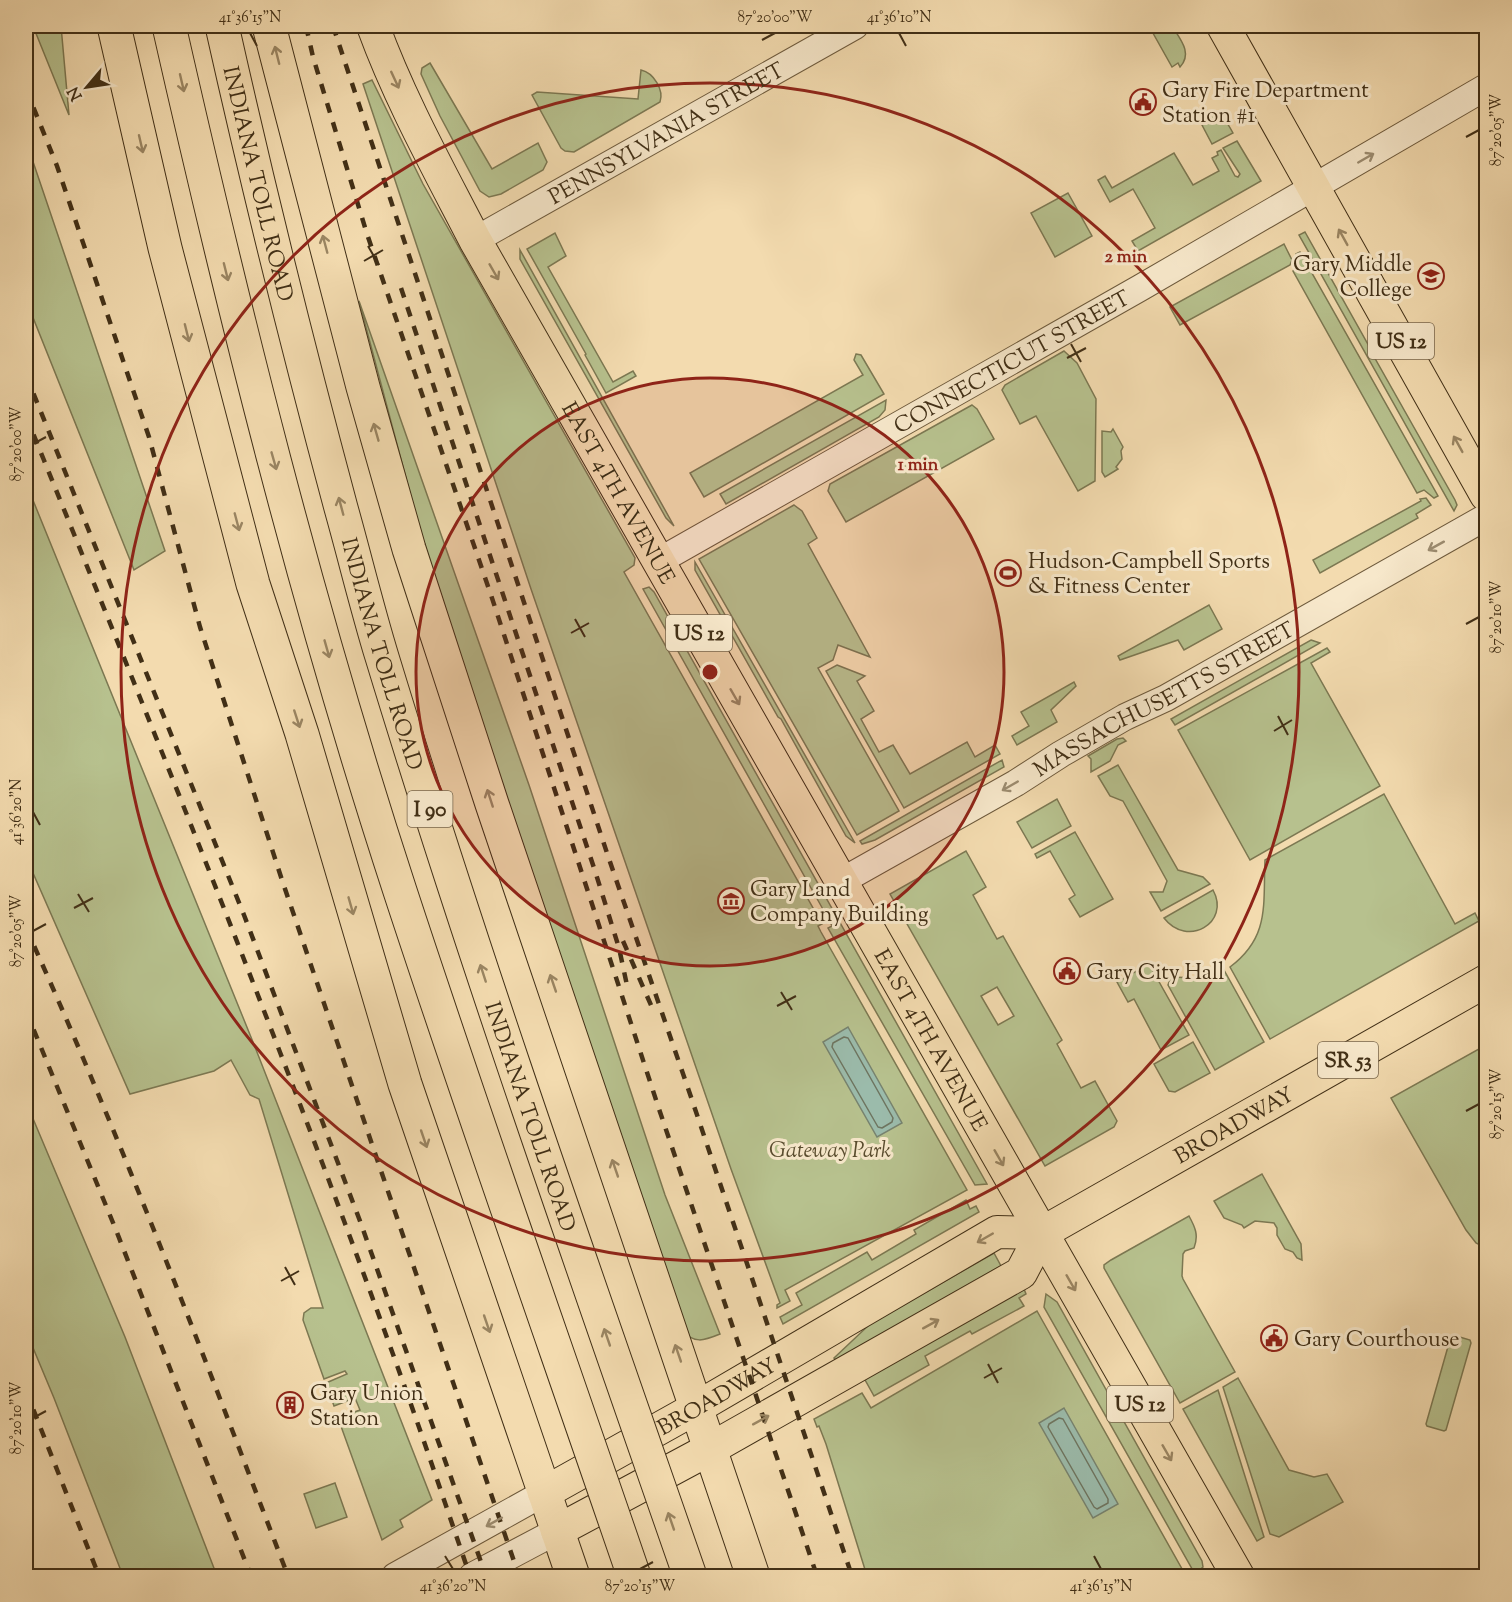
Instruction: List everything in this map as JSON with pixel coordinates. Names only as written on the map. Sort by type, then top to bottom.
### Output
[{"type":"highway","points":[[114,26],[168,259],[253,584],[302,734],[405,1084],[573,1576]]},
{"type":"highway","name":"I 90","points":[[169,26],[263,423],[332,667],[399,889],[634,1576]]},
{"type":"highway","name":"INDIANA TOLL ROAD","points":[[222,26],[262,202],[315,410],[381,653],[451,878],[690,1576]]},
{"type":"highway","points":[[269,26],[363,387],[409,549],[753,1576]]},
{"type":"main road","name":"EAST 4TH AVENUE","points":[[373,26],[417,127],[475,240],[1042,1233]]},
{"type":"main road","name":"US 12","points":[[1223,26],[1486,495]]},
{"type":"main road","name":"BROADWAY","points":[[544,1493],[696,1408],[997,1232],[1042,1233],[1486,981]]},
{"type":"main road","name":"US 12","points":[[1042,1233],[1238,1576]]},
{"type":"main road","name":"BROADWAY","points":[[557,1531],[710,1449],[1021,1273],[1042,1233]]},
{"type":"street","name":"PENNSYLVANIA STREET","points":[[475,240],[855,26]]},
{"type":"street","name":"CONNECTICUT STREET","points":[[659,561],[1486,87]]},
{"type":"street","name":"MASSACHUSETTS STREET","points":[[840,882],[1016,783],[1125,717],[1166,698],[1486,517]]},
{"type":"street","name":"BROADWAY","points":[[395,1576],[544,1493]]},
{"type":"street","name":"BROADWAY","points":[[472,1576],[557,1531]]},
{"type":"green space","points":[[33,26],[61,26],[69,115]]},
{"type":"green space","points":[[1149,26],[1172,26],[1185,51],[1184,62],[1180,67],[1178,63],[1172,67]]},
{"type":"green space","points":[[430,63],[492,169],[538,143],[547,162],[543,170],[501,194],[489,197],[480,191],[440,116],[421,74],[422,68]]},
{"type":"green space","points":[[641,70],[654,78],[657,83],[661,92],[660,102],[574,152],[561,148],[532,95],[537,92],[638,99]]},
{"type":"green space","name":"Gateway Park","points":[[372,80],[423,184],[635,558],[634,565],[624,572],[822,924],[818,926],[821,932],[967,1190],[785,1290],[790,1301],[777,1308],[780,1303],[731,1169],[531,589],[363,84]]},
{"type":"green space","points":[[1207,114],[1223,118],[1233,133],[1212,144],[1202,125],[1210,120]]},
{"type":"green space","points":[[26,141],[165,551],[134,570],[26,300]]},
{"type":"green space","points":[[1237,141],[1261,181],[1138,251],[1132,241],[1155,228],[1133,189],[1110,202],[1098,180],[1105,176],[1112,188],[1174,153],[1193,185],[1219,171],[1212,158],[1221,150],[1235,176],[1238,177],[1240,174],[1223,148]]},
{"type":"green space","points":[[1068,193],[1092,236],[1055,257],[1031,213]]},
{"type":"green space","points":[[1305,232],[1370,348],[1370,352],[1455,500],[1457,505],[1454,511],[1299,235]]},
{"type":"green space","points":[[555,233],[566,256],[548,267],[613,382],[633,371],[636,376],[606,393],[527,249]]},
{"type":"green space","points":[[1284,244],[1292,260],[1290,265],[1180,325],[1170,307]]},
{"type":"green space","points":[[520,250],[674,526],[666,518],[520,259]]},
{"type":"green space","points":[[1300,252],[1438,496],[1434,498],[1424,490],[1417,493],[1293,271],[1298,264],[1296,254]]},
{"type":"green space","points":[[359,301],[529,785],[665,1195],[720,1334],[709,1338],[699,1340],[691,1338],[681,1330],[424,546]]},
{"type":"green space","points":[[1064,351],[1077,363],[1096,399],[1095,481],[1078,491],[1036,416],[1020,424],[1002,390],[1005,385]]},
{"type":"green space","points":[[856,354],[861,355],[884,394],[704,497],[690,473],[863,375],[854,360]]},
{"type":"green space","points":[[886,400],[885,410],[879,417],[726,504],[720,494]]},
{"type":"green space","points":[[972,405],[977,409],[994,439],[846,522],[828,491],[830,484]]},
{"type":"green space","points":[[1113,429],[1123,447],[1122,459],[1116,467],[1118,469],[1105,477],[1102,472],[1102,431],[1111,432]]},
{"type":"green space","points":[[26,483],[255,1047],[432,1500],[400,1520],[403,1527],[382,1540],[338,1418],[360,1410],[355,1398],[334,1406],[326,1383],[347,1374],[345,1371],[324,1379],[303,1320],[304,1313],[311,1308],[323,1308],[259,1099],[250,1095],[231,1060],[214,1071],[130,1094],[26,857]]},
{"type":"green space","points":[[1426,498],[1431,505],[1416,514],[1418,518],[1320,573],[1313,560],[1421,501],[1420,499]]},
{"type":"green space","points":[[794,505],[802,511],[817,538],[808,544],[870,657],[838,645],[833,660],[818,668],[899,811],[857,835],[699,559]]},
{"type":"green space","points":[[695,562],[855,843],[846,836],[778,717],[695,570]]},
{"type":"green space","points":[[649,587],[654,592],[987,1184],[975,1185],[828,928],[832,926],[829,920],[643,589]]},
{"type":"green space","points":[[1209,605],[1222,629],[1184,650],[1178,640],[1120,660],[1118,656]]},
{"type":"green space","points":[[1311,640],[1320,643],[1175,725],[1171,719]]},
{"type":"green space","points":[[1327,648],[1330,652],[1311,663],[1380,786],[1250,860],[1178,730]]},
{"type":"green space","points":[[837,665],[865,676],[857,681],[874,711],[861,719],[879,752],[893,745],[910,774],[967,742],[975,757],[995,745],[1000,754],[904,808],[826,671]]},
{"type":"green space","points":[[1074,682],[1076,686],[1051,710],[1057,722],[1017,745],[1012,736],[1029,726],[1021,712]]},
{"type":"green space","points":[[1123,738],[1126,741],[1118,745],[1110,761],[1091,772],[1091,759],[1088,756],[1117,739]]},
{"type":"green space","points":[[1002,760],[1004,767],[875,840],[862,844],[860,841]]},
{"type":"green space","points":[[1118,765],[1178,870],[1203,877],[1210,884],[1161,911],[1150,892],[1163,892],[1167,881],[1123,801],[1110,796],[1098,776]]},
{"type":"green space","points":[[1384,794],[1455,924],[1475,913],[1479,921],[1270,1039],[1230,967],[1243,956],[1258,932],[1264,906],[1265,860]]},
{"type":"green space","points":[[1057,799],[1071,826],[1032,848],[1017,822]]},
{"type":"green space","points":[[1075,832],[1113,899],[1080,917],[1069,899],[1075,895],[1050,851],[1037,858],[1035,854]]},
{"type":"green space","points":[[966,851],[986,887],[973,895],[997,939],[1003,936],[1062,1040],[1057,1044],[1081,1088],[1095,1081],[1117,1121],[1114,1127],[1045,1166],[890,894]],"holes":[[[997,987],[1014,1016],[998,1025],[981,996]]]},
{"type":"green space","points":[[1213,890],[1217,902],[1216,913],[1204,928],[1184,931],[1173,927],[1164,918]]},
{"type":"green space","points":[[1149,964],[1189,1035],[1161,1050],[1134,999],[1128,1002],[1117,982]]},
{"type":"green space","points":[[1224,970],[1264,1042],[1215,1070],[1168,985],[1171,977],[1198,978]]},
{"type":"green space","points":[[1193,1042],[1210,1073],[1175,1092],[1169,1091],[1154,1064]]},
{"type":"green space","points":[[1486,1045],[1486,1248],[1476,1243],[1466,1230],[1391,1098]]},
{"type":"green space","points":[[26,1102],[125,1337],[217,1576],[123,1576],[26,1331]]},
{"type":"green space","points":[[1262,1174],[1301,1244],[1302,1260],[1297,1258],[1293,1252],[1285,1249],[1277,1235],[1274,1223],[1255,1221],[1244,1228],[1224,1218],[1214,1201]]},
{"type":"green space","points":[[966,1200],[970,1209],[976,1206],[979,1212],[783,1324],[780,1317],[802,1305],[796,1293],[867,1252],[872,1260],[916,1234],[914,1230]]},
{"type":"green space","points":[[1189,1216],[1195,1228],[1196,1239],[1194,1248],[1183,1254],[1182,1276],[1235,1372],[1180,1403],[1104,1265]]},
{"type":"green space","points":[[994,1253],[1001,1266],[836,1360],[834,1358],[870,1324]]},
{"type":"green space","points":[[1024,1289],[1026,1294],[1019,1298],[1024,1306],[972,1334],[970,1331],[925,1356],[929,1365],[874,1396],[864,1378]]},
{"type":"green space","points":[[1046,1294],[1057,1302],[1202,1561],[1203,1567],[1195,1574],[1044,1307]]},
{"type":"green space","points":[[1037,1311],[1186,1576],[867,1576],[826,1444],[814,1419],[862,1393],[871,1408]]},
{"type":"green space","points":[[1453,1335],[1470,1340],[1471,1343],[1444,1431],[1426,1424]]},
{"type":"green space","points":[[1238,1378],[1289,1470],[1314,1477],[1327,1474],[1343,1502],[1279,1537],[1270,1534],[1223,1387]]},
{"type":"green space","points":[[1218,1390],[1264,1537],[1257,1541],[1183,1409]]},
{"type":"green space","points":[[335,1483],[347,1517],[316,1528],[304,1494]]},
{"type":"water","points":[[848,1027],[902,1123],[877,1137],[823,1042]]},
{"type":"water","points":[[1064,1408],[1118,1504],[1093,1518],[1039,1423]]},
{"type":"railway","points":[[306,26],[313,57],[367,234],[491,595],[658,1106],[817,1576]]},
{"type":"railway","points":[[333,26],[609,859],[852,1576]]},
{"type":"railway","points":[[26,89],[57,166],[149,437],[200,627],[282,880],[519,1576]]},
{"type":"railway","points":[[401,288],[596,874],[619,948],[628,990]]},
{"type":"railway","points":[[26,375],[244,915],[360,1221],[486,1576]]},
{"type":"railway","points":[[26,416],[267,1017],[359,1260],[470,1576]]},
{"type":"railway","points":[[26,928],[129,1169],[288,1576]]},
{"type":"railway","points":[[623,941],[654,1012]]},
{"type":"railway","points":[[26,1011],[116,1230],[251,1576]]},
{"type":"railway","points":[[26,1391],[99,1576]]},
{"type":"place","name":"Gary Fire Department Station #1","points":[[1143,102]]},
{"type":"place","name":"Gary Middle College","points":[[1431,276]]},
{"type":"place","name":"Hudson-Campbell Sports & Fitness Center","points":[[1008,573]]},
{"type":"place","name":"Gary Land Company Building","points":[[731,901]]},
{"type":"place","name":"Gary City Hall","points":[[1067,971]]},
{"type":"place","name":"Gary Courthouse","points":[[1274,1338]]},
{"type":"place","name":"Gary Union Station","points":[[290,1405]]}]
